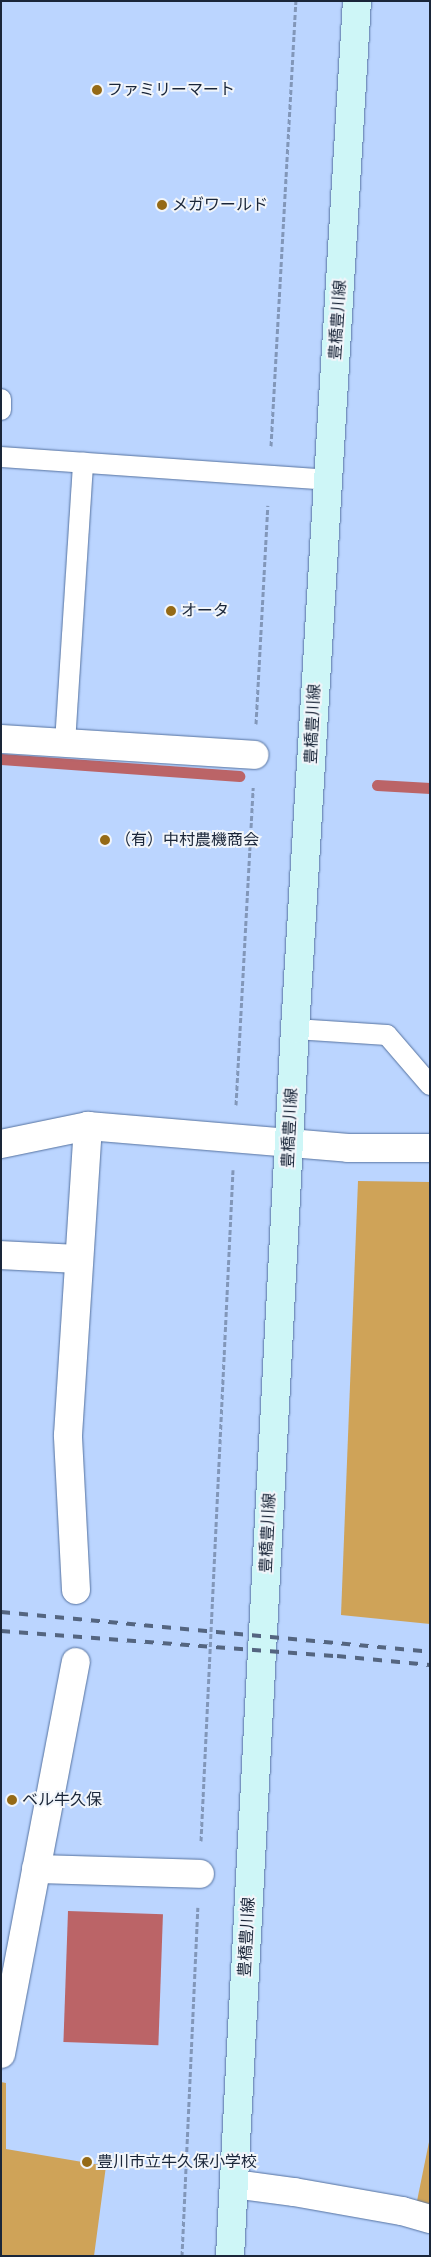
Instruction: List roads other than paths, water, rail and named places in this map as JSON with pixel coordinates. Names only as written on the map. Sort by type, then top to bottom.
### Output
[{"type":"main road","name":"豊橋豊川線","points":[[230,2256],[295,1029],[358,1]]},
{"type":"street","points":[[1,739],[254,756]]},
{"type":"street","points":[[76,1590],[68,1435],[88,1126]]},
{"type":"street","points":[[1,1144],[88,1126],[348,1148],[430,1148]]},
{"type":"street","points":[[1,1255],[79,1259]]},
{"type":"street","points":[[1,2054],[76,1662]]},
{"type":"street","points":[[36,1869],[200,1874]]},
{"type":"street","points":[[234,2184],[294,2192],[402,2211],[430,2219]]},
{"type":"lane","points":[[1,399],[1,410]]},
{"type":"lane","points":[[1,457],[328,480]]},
{"type":"lane","points":[[65,743],[83,463]]},
{"type":"lane","points":[[295,1029],[387,1035],[430,1085]]},
{"type":"waterway","points":[[1,759],[239,776]]},
{"type":"waterway","points":[[377,785],[430,788]]},
{"type":"railway","points":[[1,1612],[430,1652]]},
{"type":"railway","points":[[1,1631],[337,1656],[430,1665]]},
{"type":"place","name":"ファミリーマート","points":[[97,90]]},
{"type":"place","name":"メガワールド","points":[[162,205]]},
{"type":"place","name":"オータ","points":[[171,611]]},
{"type":"place","name":"（有）中村農機商会","points":[[105,840]]},
{"type":"place","name":"ベル牛久保","points":[[12,1800]]},
{"type":"place","name":"豊川市立牛久保小学校","points":[[87,2162]]}]
